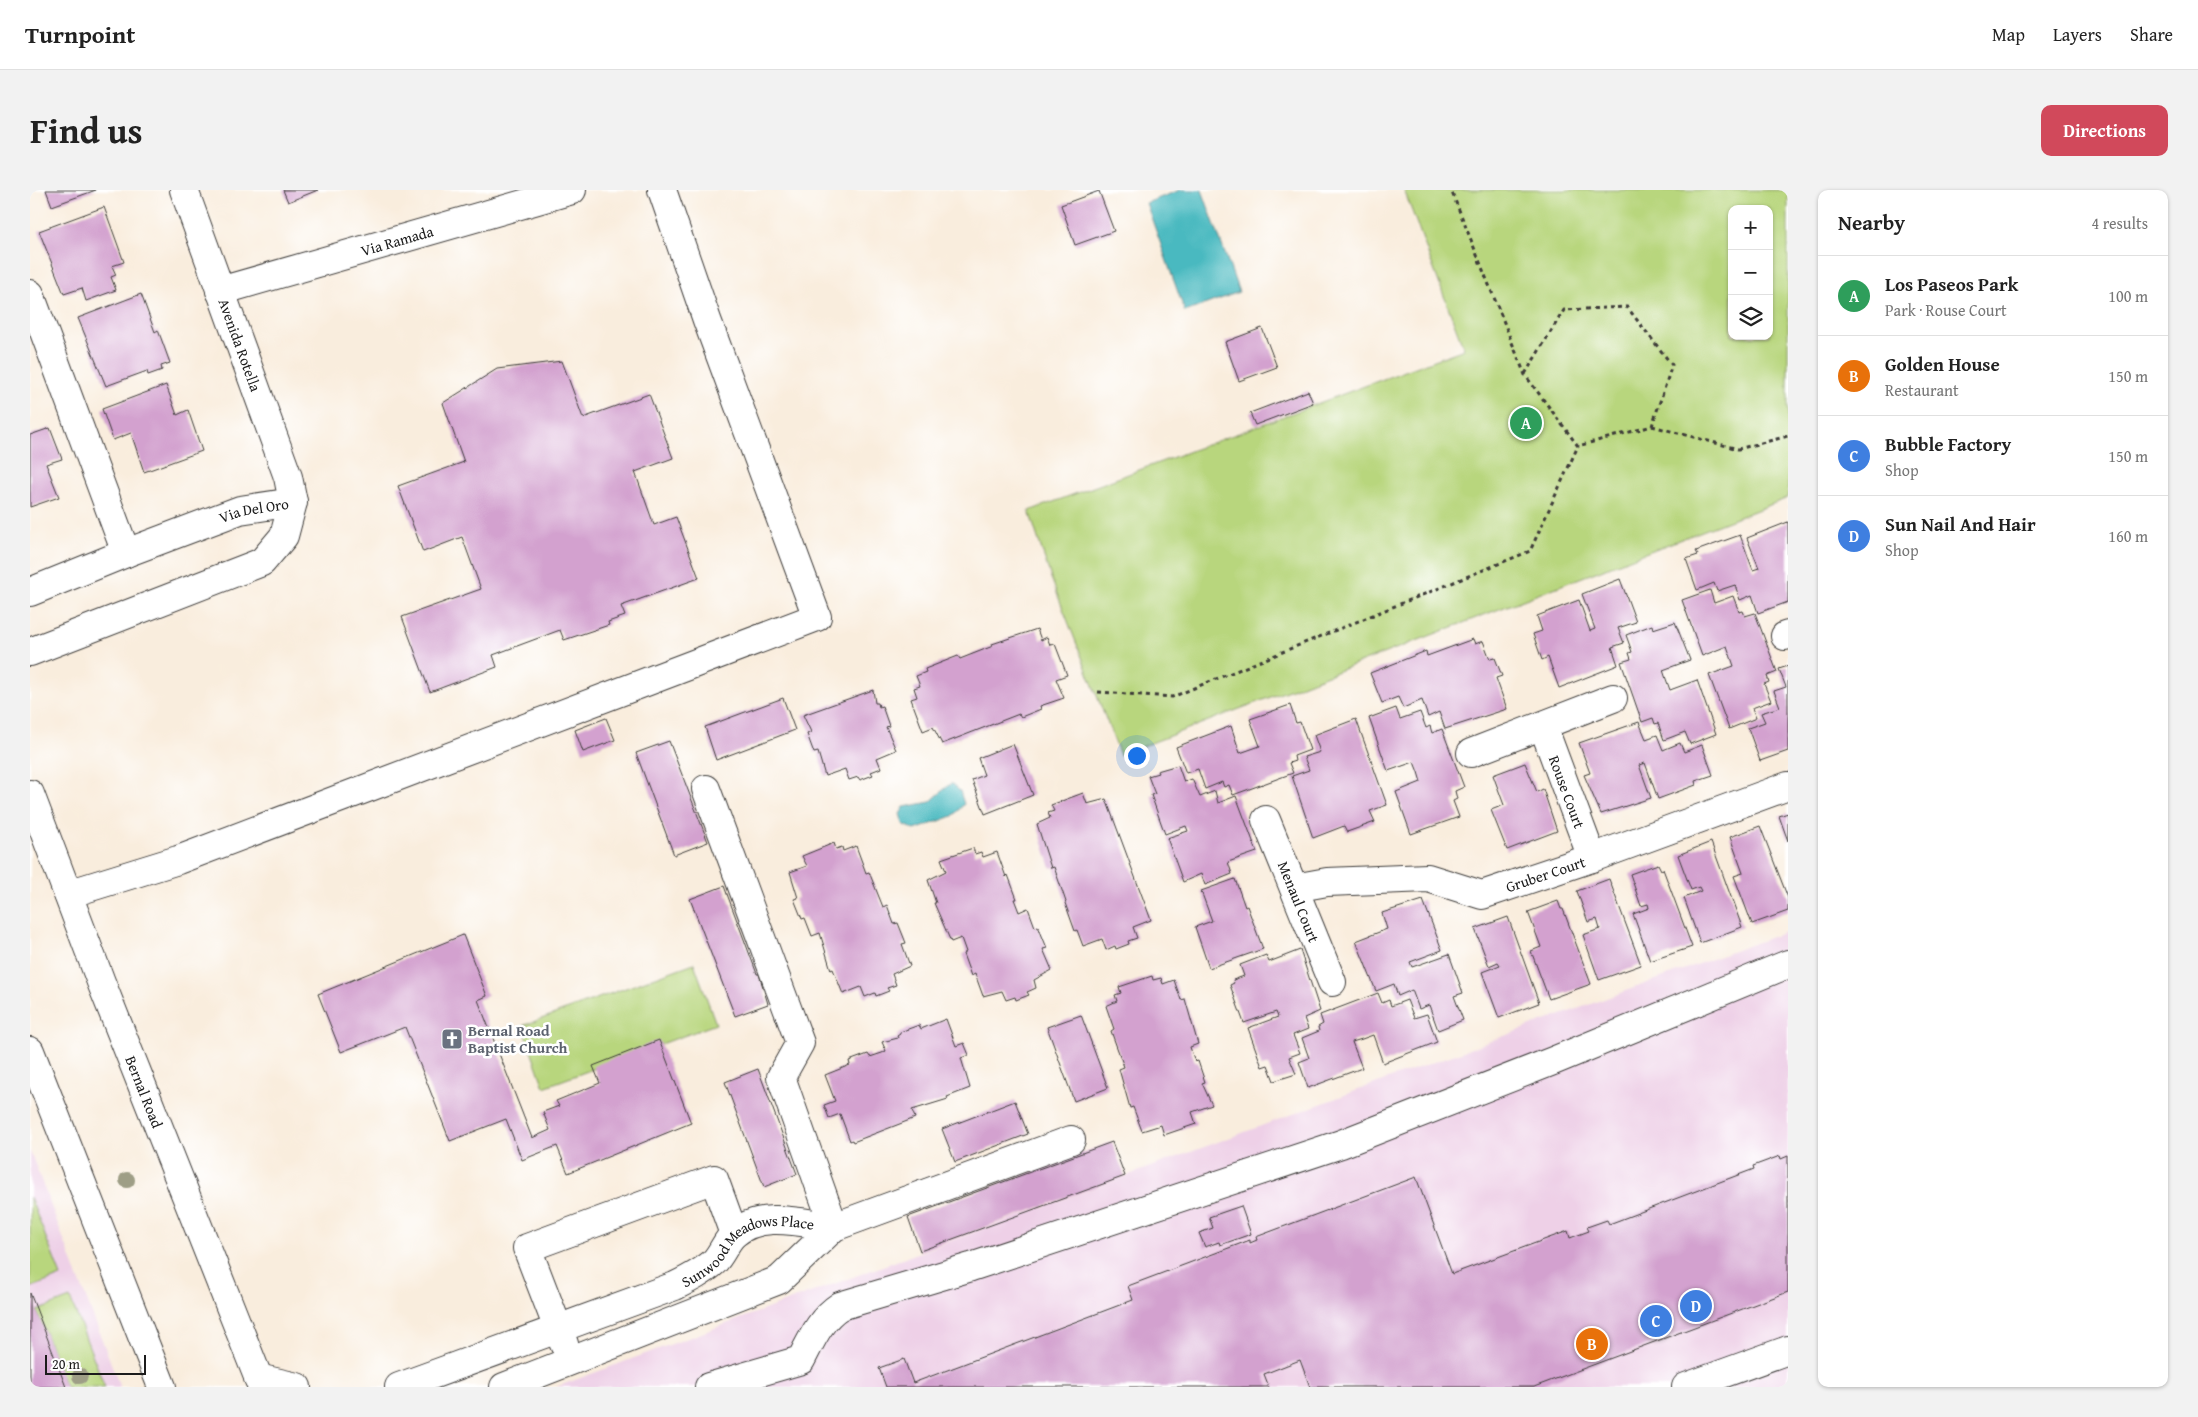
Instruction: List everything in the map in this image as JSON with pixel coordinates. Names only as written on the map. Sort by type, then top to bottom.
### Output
[{"type":"street","name":"Avenida Rotella","points":[[184,190],[288,476],[293,502]]},
{"type":"street","name":"Via Ramada","points":[[220,291],[572,190]]},
{"type":"street","points":[[68,894],[178,860],[817,617],[707,320],[662,190]]},
{"type":"street","points":[[30,294],[126,553]]},
{"type":"street","name":"Via Del Oro","points":[[30,592],[240,510],[293,502],[284,536],[262,562],[30,652]]},
{"type":"street","points":[[1471,753],[1612,698]]},
{"type":"street","name":"Rouse Court","points":[[1543,726],[1592,858]]},
{"type":"street","name":"Gruber Court","points":[[1294,888],[1327,882],[1428,878],[1482,895],[1592,858],[1788,786]]},
{"type":"street","points":[[706,788],[800,1043],[781,1077],[834,1227],[1071,1140]]},
{"type":"street","name":"Bernal Road","points":[[30,794],[260,1383]]},
{"type":"street","name":"Menaul Court","points":[[1266,820],[1332,982]]},
{"type":"street","points":[[709,1387],[801,1360],[815,1331],[828,1313],[840,1306],[971,1267],[1341,1144],[1788,964]]},
{"type":"street","points":[[31,1055],[162,1387]]},
{"type":"street","points":[[570,1361],[528,1248],[714,1179],[734,1234]]},
{"type":"street","name":"Sunwood Meadows Place","points":[[399,1387],[675,1286],[696,1275],[715,1261],[734,1234],[757,1221],[776,1219],[834,1227]]},
{"type":"street","name":"Sunwood Meadows Place","points":[[504,1387],[779,1280],[834,1227]]},
{"type":"street","points":[[1686,1387],[1788,1350]]},
{"type":"street","points":[[260,1383],[297,1387]]},
{"type":"path","points":[[1451,190],[1525,375],[1578,446]]},
{"type":"path","points":[[1525,375],[1564,310],[1627,307],[1672,365],[1652,426]]},
{"type":"path","points":[[1578,446],[1652,426],[1738,449],[1788,436]]},
{"type":"path","points":[[1098,692],[1172,697],[1530,551],[1578,446]]},
{"type":"shaded area","points":[[1788,931],[1788,1387],[556,1387],[1261,1126]]},
{"type":"shaded area","points":[[30,1151],[120,1387],[30,1387]]},
{"type":"green space","points":[[1404,190],[1788,190],[1788,498],[1120,755],[1051,578],[1029,511],[1464,349]]},
{"type":"green space","points":[[694,963],[716,1024],[544,1087],[522,1026]]},
{"type":"green space","points":[[30,1197],[61,1276],[30,1288]]},
{"type":"green space","points":[[70,1298],[105,1387],[66,1387],[37,1311]]},
{"type":"water","points":[[1180,190],[1202,190],[1239,292],[1185,312],[1146,203]]},
{"type":"water","points":[[951,783],[960,791],[964,804],[953,816],[915,830],[903,824],[900,814],[904,807],[930,802]]},
{"type":"building","points":[[46,190],[96,190],[52,206]]},
{"type":"building","points":[[283,190],[318,190],[288,202]]},
{"type":"building","points":[[1099,191],[1114,231],[1075,245],[1061,205]]},
{"type":"building","points":[[104,207],[124,262],[112,266],[116,275],[111,277],[116,290],[86,301],[82,288],[64,294],[39,231]]},
{"type":"building","points":[[141,294],[155,332],[158,330],[170,363],[161,366],[162,370],[148,375],[147,371],[106,386],[78,318]]},
{"type":"building","points":[[1262,328],[1277,367],[1239,381],[1225,342]]},
{"type":"building","points":[[562,361],[583,418],[649,394],[673,458],[635,472],[654,525],[676,517],[699,578],[621,606],[625,616],[608,622],[609,625],[564,640],[560,630],[493,655],[497,667],[430,692],[402,617],[481,589],[462,537],[423,552],[398,486],[464,462],[443,403],[497,369]]},
{"type":"building","points":[[166,385],[177,415],[188,410],[202,451],[144,472],[131,433],[113,440],[102,409]]},
{"type":"building","points":[[1308,391],[1313,403],[1255,425],[1250,413]]},
{"type":"building","points":[[50,428],[62,459],[46,464],[59,497],[30,507],[30,435]]},
{"type":"building","points":[[1788,522],[1788,602],[1758,613],[1752,595],[1740,600],[1735,585],[1717,591],[1714,583],[1697,590],[1686,559],[1698,555],[1696,551],[1740,535],[1753,570],[1759,568],[1747,538]]},
{"type":"building","points":[[1620,579],[1636,622],[1618,628],[1624,643],[1612,647],[1618,665],[1559,688],[1548,657],[1542,660],[1533,634],[1542,631],[1537,616],[1579,600],[1590,631],[1595,629],[1582,594]]},
{"type":"building","points":[[1710,590],[1714,603],[1733,596],[1739,612],[1743,611],[1745,616],[1755,613],[1777,672],[1767,676],[1769,682],[1764,684],[1771,701],[1752,708],[1756,718],[1729,729],[1709,675],[1734,666],[1727,646],[1702,656],[1682,600]]},
{"type":"building","points":[[1675,622],[1690,660],[1663,670],[1670,690],[1697,680],[1716,734],[1690,744],[1685,732],[1664,740],[1658,723],[1655,724],[1653,718],[1642,722],[1621,662],[1631,659],[1629,653],[1632,652],[1626,635],[1652,625],[1653,629]]},
{"type":"building","points":[[1037,629],[1041,640],[1047,637],[1050,645],[1055,644],[1067,675],[1056,679],[1064,698],[1040,706],[1041,709],[1021,717],[1019,714],[942,744],[933,727],[923,731],[911,699],[917,697],[914,688],[920,686],[916,676],[926,672],[925,669],[958,656],[960,659],[993,646],[992,644]]},
{"type":"building","points":[[1473,639],[1475,644],[1483,641],[1490,659],[1495,658],[1502,676],[1496,678],[1507,709],[1445,729],[1439,712],[1428,717],[1422,700],[1403,708],[1398,697],[1382,703],[1370,673],[1426,651],[1427,656]]},
{"type":"building","points":[[1788,666],[1788,751],[1760,761],[1748,728],[1765,722],[1761,713],[1780,707],[1774,691],[1786,687],[1779,669]]},
{"type":"building","points":[[873,690],[875,703],[878,703],[879,707],[882,706],[889,726],[886,727],[896,750],[877,758],[881,768],[871,772],[873,775],[860,780],[858,777],[849,780],[845,769],[825,776],[818,752],[814,753],[807,734],[811,732],[803,715]]},
{"type":"building","points":[[783,698],[795,730],[716,760],[705,727]]},
{"type":"building","points":[[1290,705],[1296,723],[1300,722],[1310,750],[1294,756],[1295,761],[1289,763],[1293,773],[1233,795],[1229,785],[1224,787],[1222,782],[1205,789],[1198,769],[1186,773],[1176,747],[1231,726],[1240,753],[1260,746],[1250,719]]},
{"type":"building","points":[[1396,708],[1400,719],[1420,712],[1426,728],[1430,726],[1432,733],[1442,729],[1464,787],[1455,791],[1457,799],[1453,801],[1459,817],[1411,834],[1396,792],[1421,782],[1418,772],[1414,762],[1388,771],[1369,718]]},
{"type":"building","points":[[606,718],[615,740],[583,752],[575,730]]},
{"type":"building","points":[[1356,719],[1387,805],[1370,811],[1375,822],[1347,832],[1344,826],[1313,838],[1292,776],[1309,770],[1304,757],[1320,752],[1314,735]]},
{"type":"building","points":[[1639,722],[1646,739],[1657,735],[1663,750],[1680,743],[1684,752],[1702,745],[1713,775],[1695,781],[1696,785],[1658,799],[1645,763],[1639,765],[1651,798],[1601,814],[1584,775],[1590,773],[1579,743]]},
{"type":"building","points":[[669,741],[708,842],[674,855],[636,753]]},
{"type":"building","points":[[1013,744],[1033,795],[985,814],[972,780],[984,775],[978,758]]},
{"type":"building","points":[[1525,763],[1537,792],[1543,789],[1557,831],[1507,850],[1491,810],[1504,805],[1493,775]]},
{"type":"building","points":[[1178,765],[1184,782],[1192,779],[1200,797],[1215,791],[1218,803],[1236,796],[1257,852],[1228,862],[1232,874],[1205,885],[1201,874],[1183,882],[1167,838],[1188,831],[1186,826],[1165,834],[1151,795],[1155,794],[1148,776],[1158,773],[1157,771]]},
{"type":"building","points":[[1083,793],[1087,804],[1106,799],[1151,920],[1133,927],[1137,938],[1128,941],[1129,944],[1116,949],[1115,946],[1106,950],[1102,939],[1083,946],[1077,930],[1075,931],[1054,867],[1051,868],[1037,824],[1050,818],[1048,813],[1054,811],[1051,805]]},
{"type":"building","points":[[1788,813],[1788,841],[1779,816]]},
{"type":"building","points":[[1760,826],[1788,898],[1788,911],[1752,924],[1734,876],[1743,873],[1730,837]]},
{"type":"building","points":[[1711,842],[1742,927],[1700,943],[1684,898],[1701,891],[1699,887],[1691,890],[1678,855]]},
{"type":"building","points":[[834,843],[836,849],[842,847],[843,851],[856,846],[866,873],[869,872],[883,907],[887,905],[894,924],[898,923],[906,943],[902,944],[910,966],[892,974],[896,985],[887,988],[889,991],[876,996],[875,993],[865,997],[861,987],[843,994],[833,969],[831,970],[820,933],[812,936],[805,918],[802,919],[794,899],[798,898],[790,872],[807,866],[802,856]]},
{"type":"building","points":[[973,848],[975,854],[981,852],[983,857],[997,852],[1006,877],[1008,875],[1017,899],[1014,899],[1019,912],[1028,908],[1035,927],[1038,926],[1047,948],[1043,949],[1052,970],[1034,980],[1036,988],[1027,992],[1029,995],[1016,1000],[1015,997],[1006,1000],[1002,991],[983,996],[975,974],[971,976],[963,954],[966,952],[961,938],[951,942],[934,903],[936,903],[928,880],[946,871],[941,859]]},
{"type":"building","points":[[1658,864],[1661,870],[1663,869],[1692,947],[1650,961],[1633,914],[1649,908],[1648,904],[1641,906],[1630,874]]},
{"type":"building","points":[[1235,879],[1263,949],[1209,968],[1195,927],[1212,921],[1201,891]]},
{"type":"building","points":[[1609,879],[1641,965],[1599,980],[1583,935],[1600,929],[1597,919],[1588,922],[1577,891]]},
{"type":"building","points":[[724,886],[757,974],[759,974],[768,1004],[735,1016],[690,899]]},
{"type":"building","points":[[1423,900],[1442,950],[1410,962],[1412,967],[1449,954],[1463,993],[1454,996],[1463,1020],[1438,1030],[1429,1005],[1419,1009],[1412,990],[1398,996],[1394,984],[1376,991],[1356,941],[1387,929],[1382,913]]},
{"type":"building","points":[[1558,901],[1561,909],[1563,909],[1591,984],[1549,999],[1531,951],[1541,947],[1528,912]]},
{"type":"building","points":[[1508,917],[1539,1003],[1499,1018],[1482,972],[1500,965],[1498,962],[1489,966],[1475,929]]},
{"type":"building","name":"Bernal Road Baptist Church","points":[[463,935],[487,996],[478,1000],[532,1138],[550,1130],[543,1112],[559,1106],[556,1101],[600,1083],[593,1066],[659,1040],[691,1123],[568,1173],[557,1146],[522,1160],[506,1119],[450,1141],[405,1027],[341,1052],[318,994]]},
{"type":"building","points":[[1300,950],[1320,1011],[1304,1018],[1308,1029],[1293,1035],[1300,1053],[1289,1057],[1296,1074],[1274,1081],[1268,1065],[1262,1067],[1248,1028],[1278,1017],[1276,1012],[1244,1023],[1230,985],[1234,983],[1233,980],[1244,976],[1240,965],[1266,955],[1269,962]]},
{"type":"building","points":[[1152,976],[1153,980],[1161,978],[1163,984],[1174,980],[1181,1000],[1185,999],[1198,1044],[1190,1047],[1195,1062],[1198,1061],[1205,1082],[1202,1083],[1212,1105],[1192,1112],[1196,1124],[1164,1135],[1161,1125],[1142,1131],[1133,1107],[1130,1108],[1119,1069],[1124,1067],[1111,1031],[1114,1029],[1106,1006],[1117,1001],[1115,995],[1121,993],[1119,987]]},
{"type":"building","points":[[1378,993],[1382,1003],[1389,1000],[1391,1006],[1407,1000],[1414,1018],[1427,1014],[1437,1042],[1383,1063],[1373,1035],[1352,1042],[1362,1068],[1308,1088],[1299,1062],[1309,1058],[1302,1038],[1319,1031],[1318,1027],[1323,1024],[1320,1015]]},
{"type":"building","points":[[1081,1015],[1108,1088],[1074,1101],[1047,1027]]},
{"type":"building","points":[[946,1019],[956,1046],[964,1043],[969,1055],[961,1058],[970,1088],[947,1097],[948,1099],[912,1110],[915,1118],[853,1142],[852,1140],[850,1141],[840,1114],[829,1118],[824,1105],[835,1101],[825,1075],[850,1065],[849,1061],[868,1054],[870,1057],[886,1051],[882,1042],[898,1038],[897,1036],[900,1032],[919,1025],[921,1029]]},
{"type":"building","points":[[758,1069],[797,1174],[764,1187],[725,1082]]},
{"type":"building","points":[[1015,1101],[1028,1134],[955,1162],[942,1129]]},
{"type":"building","points":[[1112,1142],[1125,1176],[920,1251],[908,1217]]},
{"type":"building","points":[[1780,1156],[1781,1159],[1788,1156],[1788,1292],[1534,1387],[1310,1387],[1300,1360],[1264,1374],[1269,1387],[886,1387],[879,1368],[904,1359],[913,1383],[1133,1300],[1128,1286],[1250,1240],[1250,1243],[1257,1240],[1256,1237],[1416,1177],[1452,1274],[1568,1231],[1570,1238],[1589,1231],[1587,1227],[1607,1220],[1609,1224],[1754,1169],[1753,1166]]},
{"type":"building","points":[[1241,1206],[1251,1234],[1220,1245],[1219,1242],[1205,1247],[1199,1233],[1213,1228],[1209,1217]]},
{"type":"building","points":[[30,1293],[37,1311],[66,1387],[30,1387]]},
{"type":"place","name":"Los Paseos Park","points":[[1526,423]]},
{"type":"place","name":"Bernal Road Baptist Church","points":[[452,1039]]},
{"type":"place","name":"Sun Nail And Hair","points":[[1696,1306]]},
{"type":"place","name":"Bubble Factory","points":[[1656,1321]]},
{"type":"place","name":"Golden House","points":[[1592,1344]]}]
